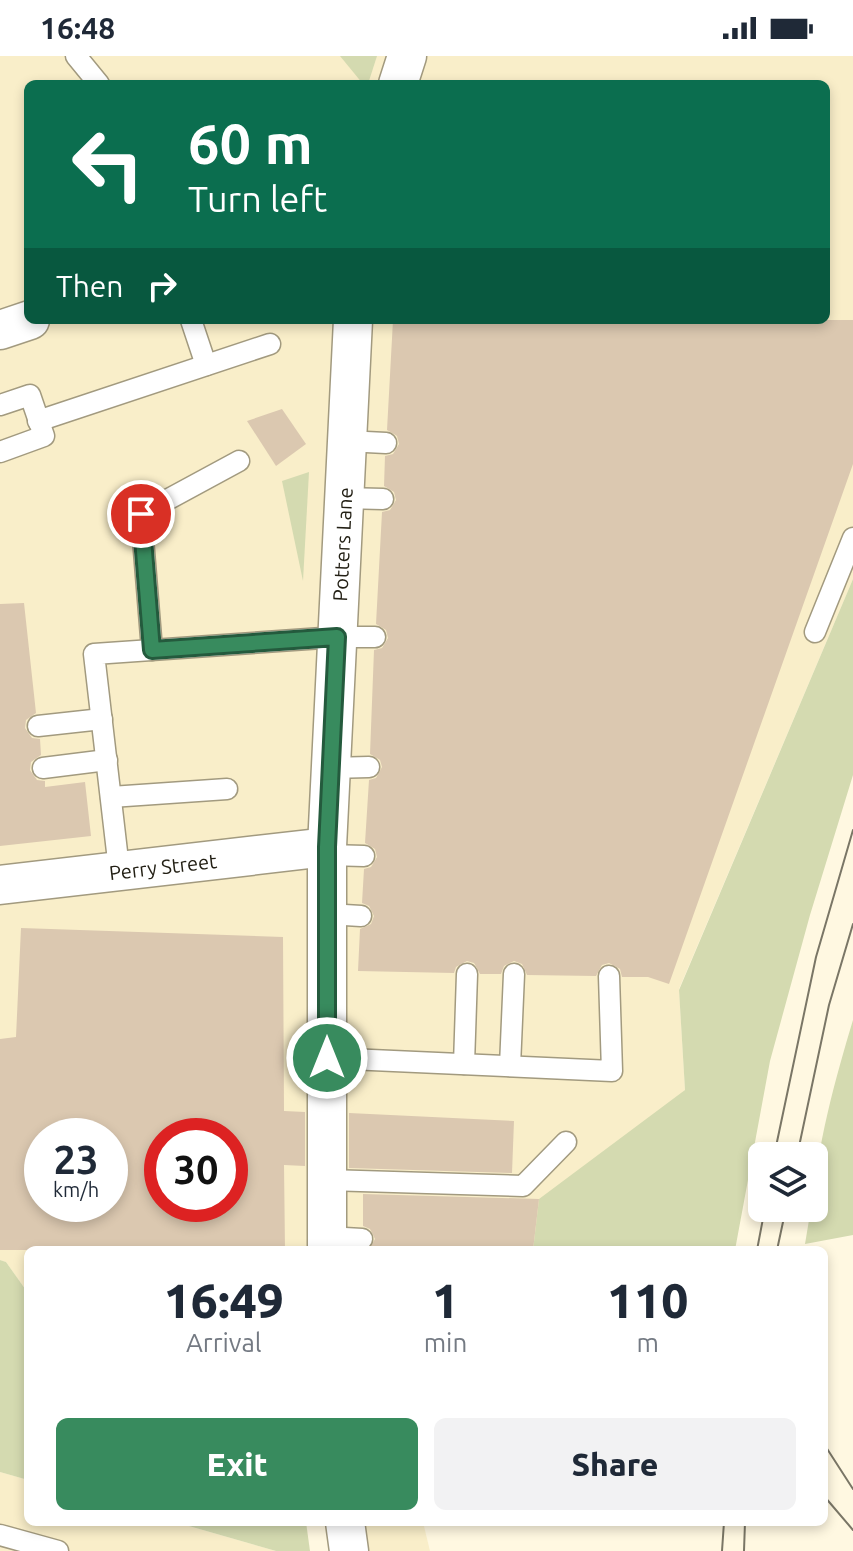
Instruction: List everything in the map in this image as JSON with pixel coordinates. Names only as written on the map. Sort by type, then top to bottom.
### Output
[{"type":"street","points":[[399,80],[407,56]]},
{"type":"street","points":[[0,330],[24,322]]},
{"type":"street","name":"Potters Lane","points":[[339,1242],[327,1180],[337,1139],[327,1058],[344,915],[331,768],[353,324]]},
{"type":"street","name":"Perry Street","points":[[0,885],[119,869],[340,853]]},
{"type":"street","points":[[346,1526],[349,1551]]},
{"type":"lane","points":[[76,56],[96,80]]},
{"type":"lane","points":[[192,324],[206,365]]},
{"type":"lane","points":[[38,421],[270,344]]},
{"type":"lane","points":[[0,405],[30,395],[44,436],[0,452]]},
{"type":"lane","points":[[346,441],[386,443]]},
{"type":"lane","points":[[152,650],[141,514],[239,461]]},
{"type":"lane","points":[[343,498],[383,499]]},
{"type":"lane","points":[[815,632],[853,538]]},
{"type":"lane","points":[[119,869],[94,654],[375,637]]},
{"type":"lane","points":[[38,726],[102,719]]},
{"type":"lane","points":[[43,768],[107,760]]},
{"type":"lane","points":[[331,768],[369,767]]},
{"type":"lane","points":[[111,797],[227,789]]},
{"type":"lane","points":[[464,1064],[467,974]]},
{"type":"lane","points":[[510,1066],[514,974]]},
{"type":"lane","points":[[327,1058],[612,1071],[609,976]]},
{"type":"lane","points":[[327,1180],[523,1186],[566,1142]]},
{"type":"lane","points":[[0,1535],[58,1551]]},
{"type":"shaded area","points":[[0,56],[853,56],[853,579],[679,989],[685,1090],[537,1246],[24,1246],[24,1287],[6,1262],[0,1260]]},
{"type":"shaded area","points":[[0,1472],[24,1479],[24,1526],[189,1526],[276,1551],[0,1551]]},
{"type":"shaded area","points":[[346,1526],[424,1526],[430,1551],[349,1551]]},
{"type":"green space","points":[[340,56],[377,56],[369,80],[360,80]]},
{"type":"green space","points":[[309,472],[303,581],[282,481]]},
{"type":"green space","points":[[853,579],[853,775],[770,1061],[755,1142],[748,1142],[748,1180],[736,1246],[533,1246],[539,1199],[685,1090],[679,990]]},
{"type":"green space","points":[[853,1020],[853,1235],[805,1244],[809,1222],[828,1222],[828,1142],[822,1142]]},
{"type":"green space","points":[[0,1260],[6,1262],[24,1287],[24,1479],[0,1472]]},
{"type":"green space","points":[[189,1526],[307,1526],[310,1551],[276,1551]]},
{"type":"building","points":[[830,320],[853,320],[853,464],[669,984],[648,977],[622,977],[620,969],[609,963],[602,965],[596,976],[527,975],[522,964],[514,961],[504,966],[501,974],[480,974],[474,963],[467,961],[456,967],[454,973],[358,971],[360,929],[371,924],[374,916],[369,906],[362,903],[364,869],[371,867],[377,857],[375,849],[365,843],[369,780],[376,778],[382,767],[380,760],[370,754],[374,650],[382,648],[388,638],[386,630],[376,624],[382,512],[390,510],[396,500],[394,492],[384,486],[385,456],[393,454],[399,444],[397,436],[387,430],[393,324],[830,324]]},
{"type":"building","points":[[282,409],[306,444],[276,466],[247,421]]},
{"type":"building","points":[[24,603],[36,713],[26,720],[25,728],[32,738],[40,739],[41,755],[31,762],[30,770],[37,780],[45,781],[45,787],[85,782],[91,836],[0,846],[0,604]]},
{"type":"building","points":[[21,928],[283,937],[284,1111],[305,1112],[305,1166],[284,1165],[285,1246],[24,1246],[24,1250],[0,1250],[0,1039],[16,1037]]},
{"type":"building","points":[[349,1113],[514,1121],[512,1173],[349,1168]]},
{"type":"building","points":[[363,1194],[539,1199],[533,1246],[371,1246],[375,1239],[370,1229],[363,1226]]},
{"type":"tram line","points":[[777,1142],[816,957],[853,830]]},
{"type":"tram line","points":[[800,1142],[829,1005],[853,924]]},
{"type":"tram line","points":[[758,1246],[762,1222]]},
{"type":"tram line","points":[[778,1246],[783,1222]]},
{"type":"tram line","points":[[828,1450],[853,1489]]},
{"type":"tram line","points":[[828,1501],[853,1530]]},
{"type":"tram line","points":[[722,1551],[724,1526]]},
{"type":"tram line","points":[[744,1551],[745,1526]]},
{"type":"route","points":[[141,514],[152,650],[337,637],[327,847],[327,1058]]}]
